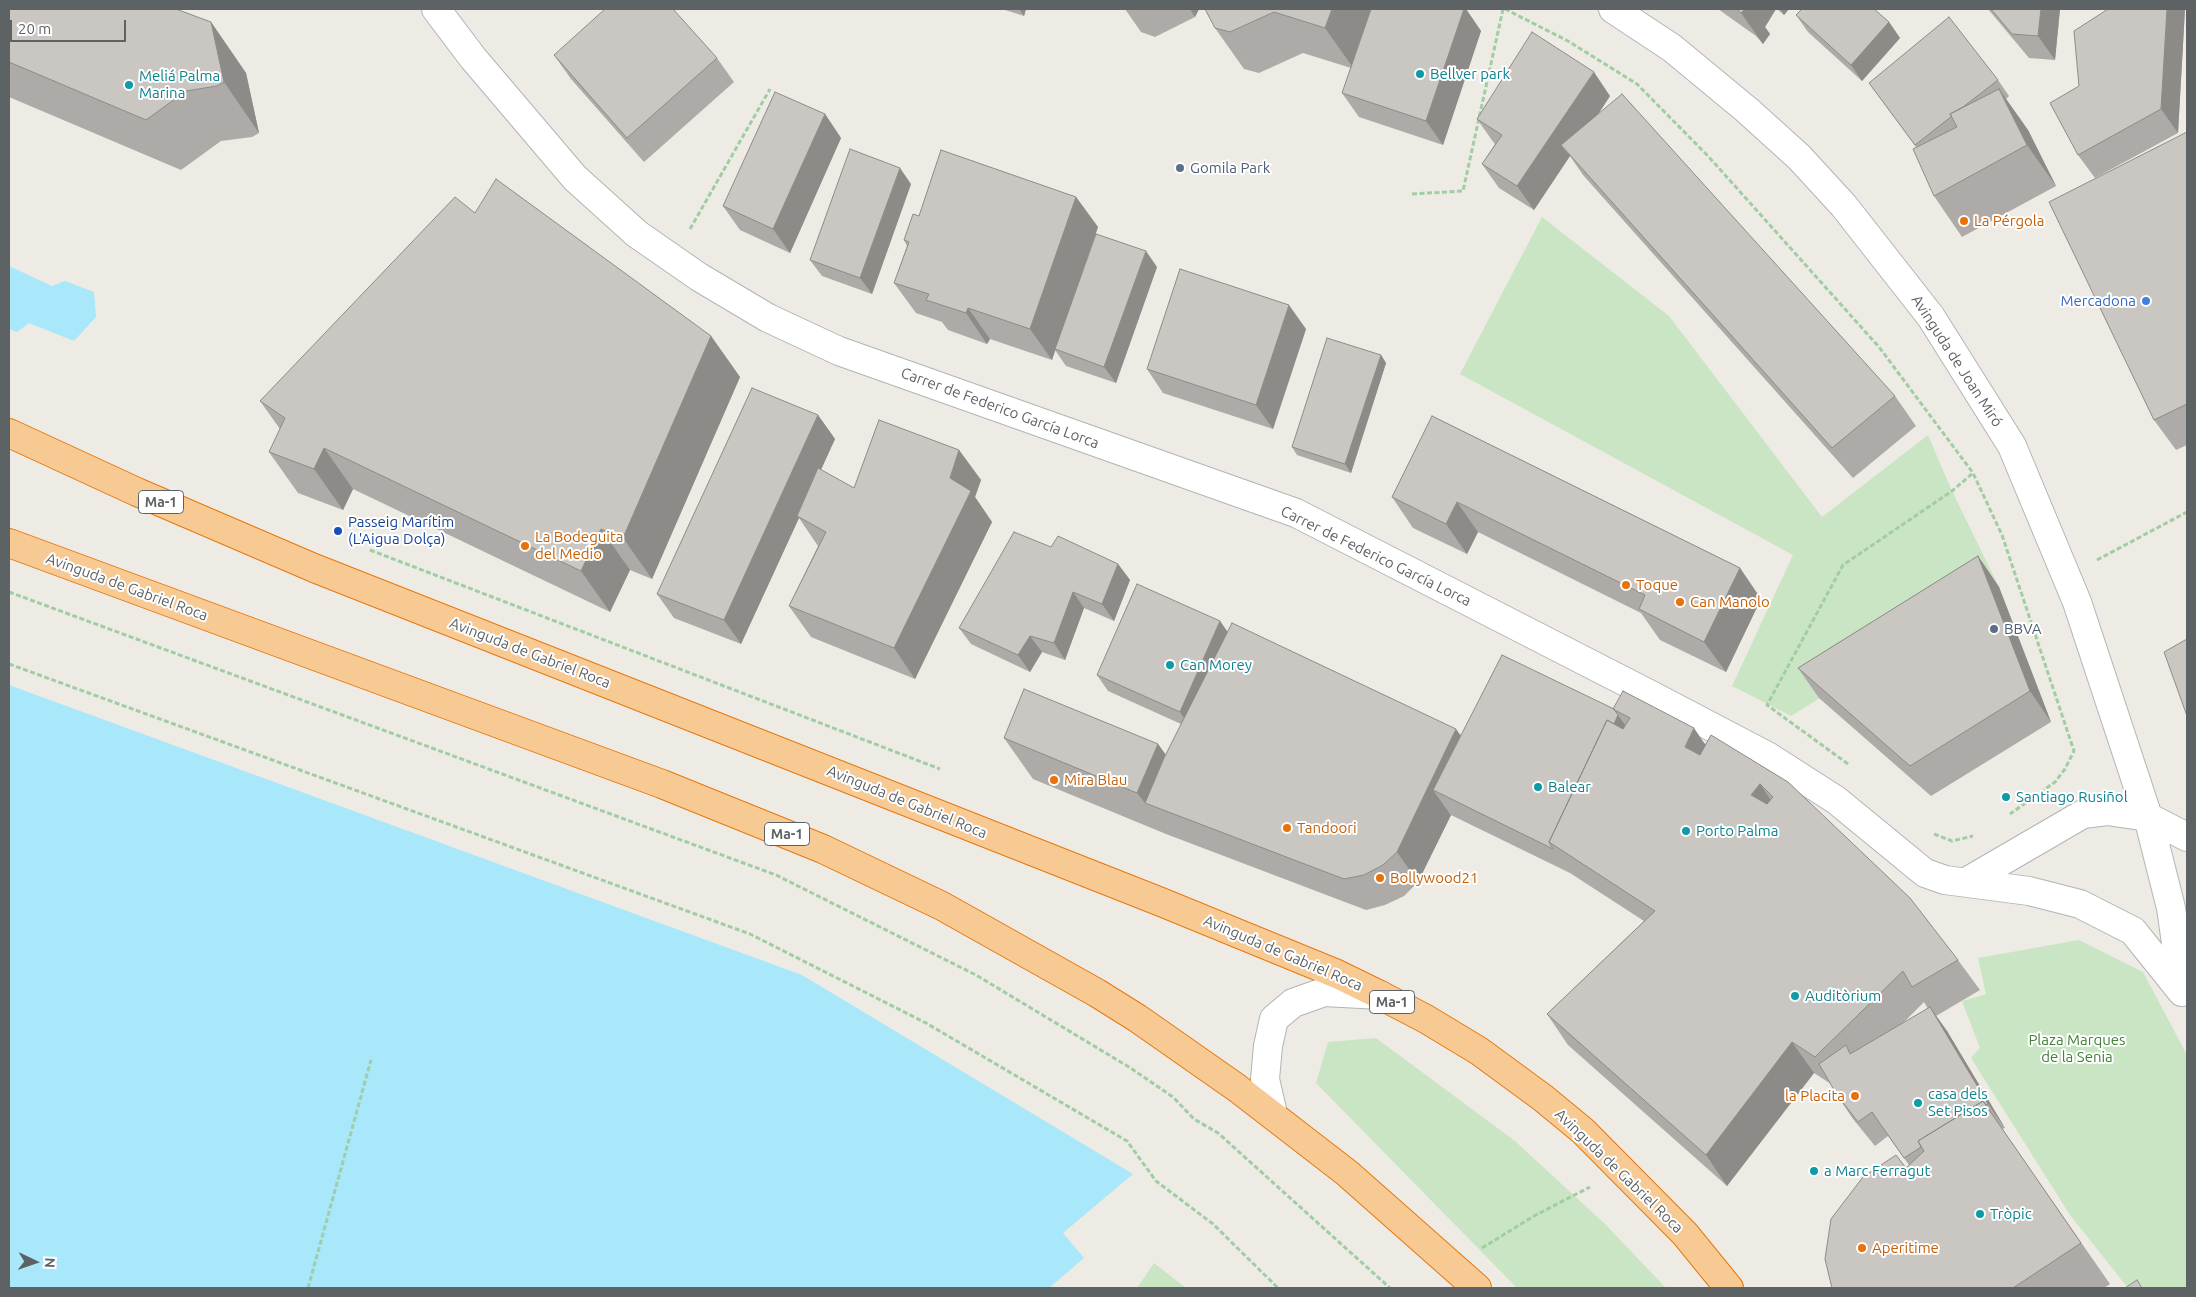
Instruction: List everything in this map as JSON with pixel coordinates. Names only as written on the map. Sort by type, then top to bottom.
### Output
[{"type":"highway","name":"Avinguda de Gabriel Roca","points":[[9,433],[137,492],[314,568],[1161,902],[1337,974],[1380,995],[1441,1028],[1507,1070],[1583,1130],[1621,1171],[1685,1234],[1729,1288]]},
{"type":"highway","name":"Avinguda de Gabriel Roca","points":[[9,543],[662,784],[823,849],[942,906],[1097,993],[1172,1041],[1273,1114],[1347,1173],[1468,1279]]},
{"type":"street","name":"Carrer de Federico García Lorca","points":[[436,9],[472,58],[575,178],[638,234],[699,277],[768,318],[839,351],[1296,512],[1769,757],[1836,800],[1925,873],[1946,880],[2029,891],[2080,904],[2133,931],[2185,996]]},
{"type":"street","name":"Avinguda de Joan Miró","points":[[1613,9],[1672,48],[1747,110],[1799,157],[1844,206],[1931,317],[2012,446],[2080,610],[2148,817],[2171,908],[2185,996]]},
{"type":"street","points":[[1966,882],[2083,814],[2107,811],[2148,817],[2187,837]]},
{"type":"street","points":[[1273,1114],[1265,1079],[1268,1046],[1274,1019],[1293,1003],[1324,992],[1380,995]]},
{"type":"path","points":[[1412,194],[1463,191],[1504,9],[1568,41],[1637,84],[1708,156],[1879,347],[1973,473],[2002,535],[2074,751],[2065,769],[2055,782],[2006,817]]},
{"type":"path","points":[[673,259],[770,88]]},
{"type":"path","points":[[1853,769],[1767,705],[1843,565],[1952,491],[1973,473]]},
{"type":"path","points":[[2066,575],[2187,512]]},
{"type":"path","points":[[369,550],[940,769]]},
{"type":"path","points":[[9,592],[776,875],[976,975],[1129,1067],[1173,1097],[1194,1119],[1218,1134],[1390,1288]]},
{"type":"path","points":[[9,664],[750,934],[926,1023],[1127,1141],[1156,1181],[1212,1224],[1278,1288]]},
{"type":"path","points":[[1934,834],[1952,841],[1982,834]]},
{"type":"path","points":[[308,1288],[371,1060]]},
{"type":"path","points":[[1468,1279],[1485,1244],[1621,1171]]},
{"type":"green space","points":[[1542,217],[1669,316],[1822,517],[1928,435],[1952,491],[1999,587],[1791,716],[1732,686],[1793,555],[1460,374]]},
{"type":"green space","name":"Plaza Marques de la Senia","points":[[2079,940],[2143,972],[2187,1055],[2187,1288],[2128,1288],[2070,1215],[1971,1058],[1980,1048],[1962,1001],[1986,994],[1978,958]]},
{"type":"green space","points":[[1376,1038],[1515,1141],[1606,1225],[1666,1288],[1517,1288],[1316,1083],[1328,1042]]},
{"type":"green space","points":[[1154,1263],[1186,1288],[1137,1288]]},
{"type":"water","points":[[9,266],[52,286],[65,281],[94,292],[96,317],[74,341],[29,323],[17,332],[9,329]]},
{"type":"water","points":[[9,685],[802,975],[1133,1174],[1063,1233],[1084,1258],[1049,1288],[9,1288]]},
{"type":"building","points":[[9,9],[176,9],[211,22],[224,82],[217,86],[186,91],[146,120],[9,62]]},
{"type":"building","points":[[605,9],[673,9],[717,58],[627,138],[554,55]]},
{"type":"building","points":[[1205,9],[1332,9],[1325,28],[1274,12],[1230,32],[1215,28]]},
{"type":"building","name":"Bellver park","points":[[1371,9],[1464,9],[1426,121],[1342,93]]},
{"type":"building","points":[[1737,9],[1745,9],[1741,13]]},
{"type":"building","points":[[1802,9],[1874,9],[1889,22],[1851,65],[1796,15]]},
{"type":"building","points":[[1991,9],[2041,9],[2038,36],[2012,34]]},
{"type":"building","points":[[2108,9],[2167,9],[2161,109],[2078,155],[2050,103],[2079,86],[2074,31]]},
{"type":"building","points":[[1949,17],[1998,80],[1963,107],[1950,114],[1952,116],[1915,145],[1869,83]]},
{"type":"building","points":[[1532,32],[1594,72],[1517,186],[1482,164],[1502,135],[1477,119]]},
{"type":"building","points":[[1999,89],[2027,145],[1934,196],[1913,149],[1957,127],[1950,114]]},
{"type":"building","points":[[775,92],[825,114],[773,229],[723,206]]},
{"type":"building","points":[[1622,94],[1895,396],[1832,448],[1561,145]]},
{"type":"building","name":"Mercadona","points":[[2187,132],[2187,404],[2154,420],[2049,202]]},
{"type":"building","points":[[850,149],[900,168],[860,278],[810,260]]},
{"type":"building","points":[[941,150],[1076,197],[1030,329],[968,308],[966,313],[926,300],[929,294],[894,283],[909,242],[904,240],[913,214],[919,216]]},
{"type":"building","points":[[496,179],[711,336],[623,538],[601,529],[581,571],[324,448],[314,469],[269,452],[285,418],[260,401],[455,197],[475,213]]},
{"type":"building","points":[[1096,234],[1146,251],[1104,367],[1055,349]]},
{"type":"building","points":[[1180,269],[1289,305],[1256,405],[1147,369]]},
{"type":"building","points":[[1327,338],[1381,355],[1345,464],[1292,447]]},
{"type":"building","points":[[752,388],[818,415],[724,620],[657,594]]},
{"type":"building","points":[[1432,416],[1740,568],[1704,642],[1639,609],[1645,595],[1457,502],[1446,524],[1392,497]]},
{"type":"building","points":[[879,420],[959,450],[950,478],[971,491],[894,648],[789,606],[826,532],[797,516],[818,468],[854,488]]},
{"type":"building","points":[[1014,532],[1051,547],[1058,536],[1118,564],[1102,604],[1073,592],[1054,643],[1030,636],[1018,655],[959,628]]},
{"type":"building","points":[[1978,556],[2030,691],[1910,766],[1798,668]]},
{"type":"building","name":"Can Morey","points":[[1137,584],[1220,621],[1180,712],[1097,675]]},
{"type":"building","points":[[1232,623],[1456,729],[1397,852],[1383,865],[1364,875],[1344,879],[1145,803],[1164,758]]},
{"type":"building","points":[[2187,639],[2187,716],[2164,652]]},
{"type":"building","name":"Balear","points":[[1502,655],[1614,709],[1618,715],[1614,724],[1607,720],[1549,842],[1553,849],[1433,790]]},
{"type":"building","points":[[1024,689],[1158,744],[1137,793],[1004,738]]},
{"type":"building","points":[[1623,691],[1694,728],[1685,747],[1700,755],[1711,735],[1788,782],[1910,898],[1958,960],[1912,987],[1903,971],[1815,1057],[1792,1042],[1706,1155],[1547,1014],[1655,911],[1549,842],[1607,720],[1623,729],[1630,718],[1613,709]],"holes":[[[1760,784],[1773,797],[1767,804],[1751,795]]]},
{"type":"building","name":"casa dels Set Pisos","points":[[1930,1007],[1988,1104],[1986,1105],[1983,1101],[1918,1141],[1921,1147],[1904,1158],[1872,1112],[1858,1122],[1837,1095],[1819,1064],[1846,1045],[1850,1054]]},
{"type":"building","name":"Tròpic","points":[[1983,1101],[2081,1243],[2013,1288],[1832,1288],[1825,1259],[1831,1219],[1863,1177],[1896,1155],[1906,1168],[1924,1151],[1918,1141]]},
{"type":"building","points":[[2137,1280],[2142,1288],[2125,1288]]},
{"type":"place","name":"Bellver park","points":[[1420,74]]},
{"type":"place","name":"Meliá Palma Marina","points":[[129,85]]},
{"type":"place","name":"Gomila Park","points":[[1180,168]]},
{"type":"place","name":"La Pérgola","points":[[1964,221]]},
{"type":"place","name":"Mercadona","points":[[2146,301]]},
{"type":"place","name":"Passeig Marítim (L'Aigua Dolça)","points":[[338,531]]},
{"type":"place","name":"La Bodeguita del Medio","points":[[525,546]]},
{"type":"place","name":"Toque","points":[[1626,585]]},
{"type":"place","name":"Can Manolo","points":[[1680,602]]},
{"type":"place","name":"BBVA","points":[[1994,629]]},
{"type":"place","name":"Can Morey","points":[[1170,665]]},
{"type":"place","name":"Mira Blau","points":[[1054,780]]},
{"type":"place","name":"Balear","points":[[1538,787]]},
{"type":"place","name":"Santiago Rusiñol","points":[[2006,797]]},
{"type":"place","name":"Tandoori","points":[[1287,828]]},
{"type":"place","name":"Porto Palma","points":[[1686,831]]},
{"type":"place","name":"Bollywood21","points":[[1380,878]]},
{"type":"place","name":"Auditòrium","points":[[1795,996]]},
{"type":"place","name":"la Placita","points":[[1855,1096]]},
{"type":"place","name":"casa dels Set Pisos","points":[[1918,1103]]},
{"type":"place","name":"a Marc Ferragut","points":[[1814,1171]]},
{"type":"place","name":"Tròpic","points":[[1980,1214]]},
{"type":"place","name":"Aperitime","points":[[1862,1248]]}]
